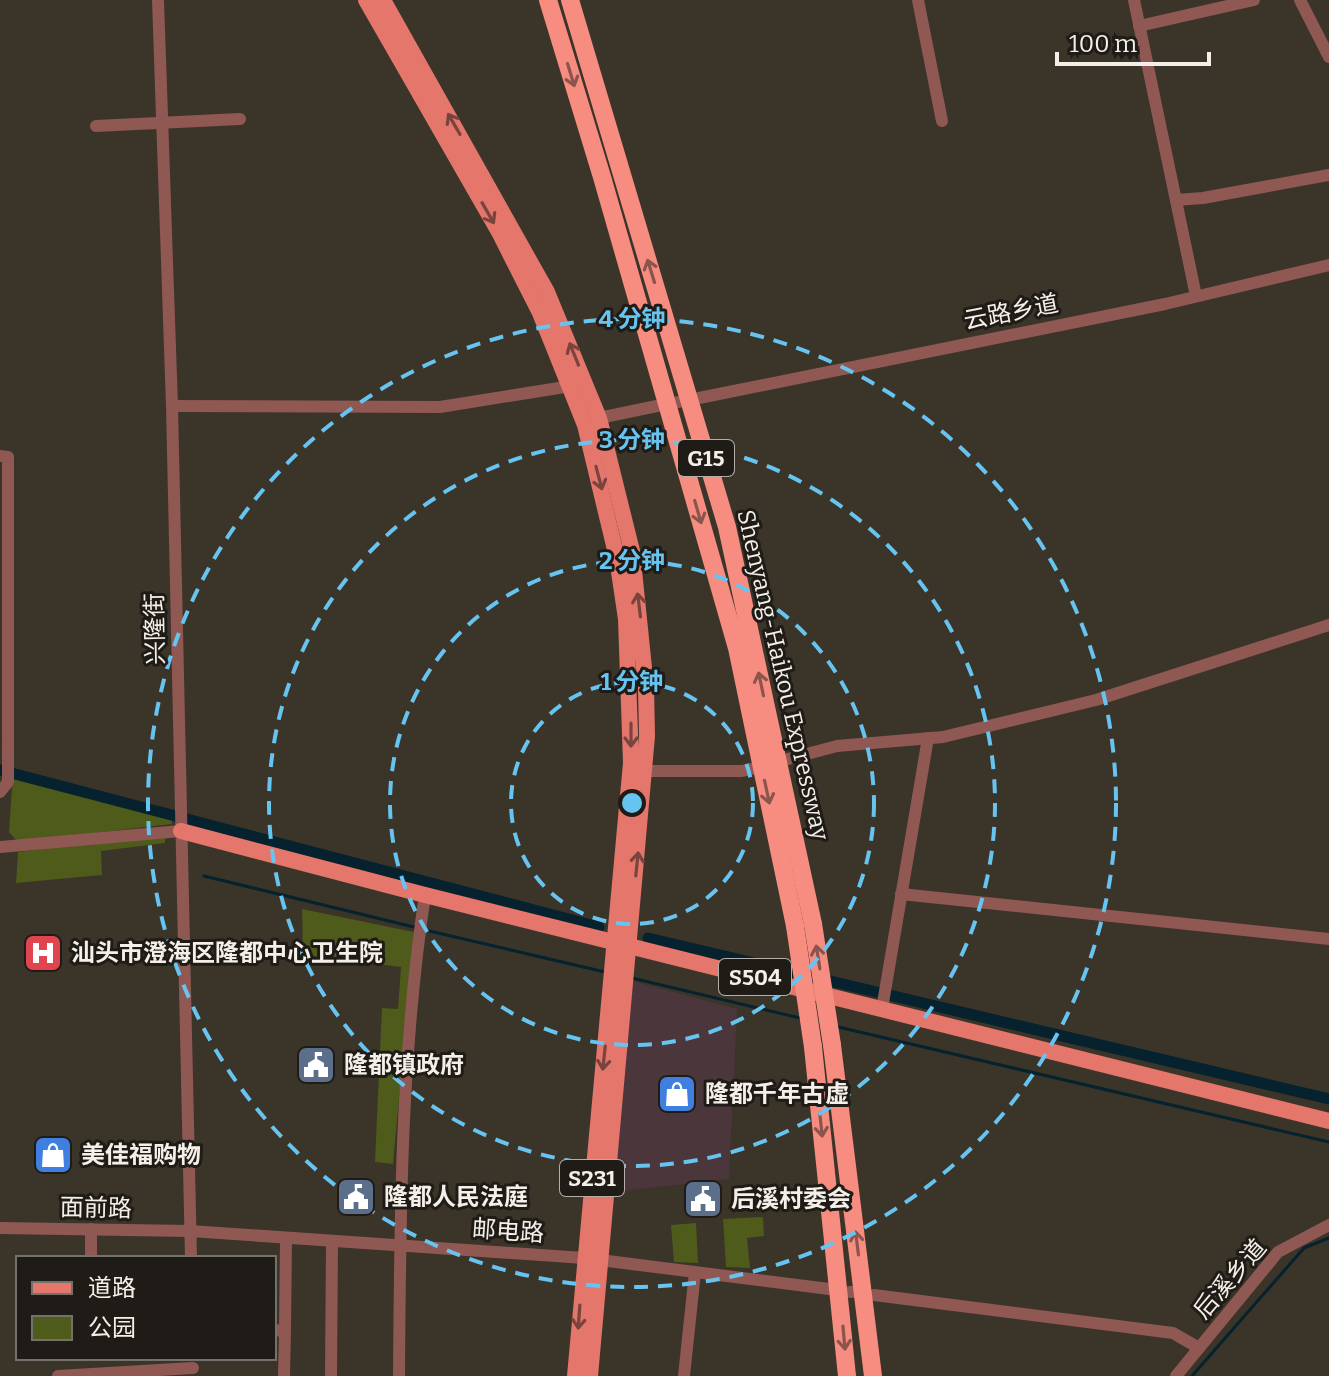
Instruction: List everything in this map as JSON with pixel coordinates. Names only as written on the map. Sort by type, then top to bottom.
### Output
[{"type":"highway","name":"Shenyang-Haikou Expressway","points":[[548,0],[737,648],[804,925],[832,1045],[873,1376]]},
{"type":"highway","name":"Shenyang-Haikou Expressway","points":[[570,0],[727,527],[804,925],[813,1047],[847,1376]]},
{"type":"main road","name":"S231","points":[[366,0],[499,232],[540,313],[585,425],[604,495],[626,619],[631,763],[622,944]]},
{"type":"main road","name":"S231","points":[[383,0],[547,292],[599,418],[632,551],[646,687],[645,771],[622,944],[592,1259],[575,1376]]},
{"type":"main road","name":"S504","points":[[181,831],[1329,1121]]},
{"type":"main road","name":"S231","points":[[590,1376],[592,1259]]},
{"type":"street","name":"兴隆街","points":[[158,0],[172,406],[191,1256]]},
{"type":"street","points":[[918,0],[942,121]]},
{"type":"street","points":[[1134,0],[1196,296]]},
{"type":"street","points":[[1139,26],[1254,0]]},
{"type":"street","points":[[1300,0],[1329,57]]},
{"type":"street","points":[[96,126],[240,119]]},
{"type":"street","points":[[1176,200],[1329,175]]},
{"type":"street","name":"云路乡道","points":[[699,398],[1196,296],[1329,265]]},
{"type":"street","points":[[172,406],[440,407],[571,386]]},
{"type":"street","points":[[599,418],[657,406]]},
{"type":"street","points":[[0,456],[8,457],[8,747],[4,787]]},
{"type":"street","points":[[788,759],[837,746],[928,738],[1096,700],[1329,625]]},
{"type":"street","points":[[882,1008],[928,738]]},
{"type":"street","points":[[645,771],[751,769]]},
{"type":"street","points":[[0,847],[181,831]]},
{"type":"street","points":[[901,894],[1329,939]]},
{"type":"street","points":[[399,1376],[400,1245],[410,1050],[425,895]]},
{"type":"street","name":"后溪乡道","points":[[1176,1376],[1278,1252],[1329,1225]]},
{"type":"street","name":"面前路","points":[[0,1228],[190,1231]]},
{"type":"street","points":[[91,1229],[91,1256]]},
{"type":"street","name":"邮电路","points":[[190,1231],[592,1259],[829,1289]]},
{"type":"street","points":[[284,1376],[280,1330],[286,1238]]},
{"type":"street","points":[[331,1376],[332,1241]]},
{"type":"street","points":[[684,1376],[695,1272]]},
{"type":"street","points":[[874,1295],[1173,1333],[1199,1348]]},
{"type":"street","points":[[58,1376],[193,1367]]},
{"type":"shaded area","name":"隆都千年古虚","points":[[632,981],[737,1009],[729,1179],[613,1192]]},
{"type":"green space","points":[[16,774],[171,815],[172,824],[18,842],[9,832]]},
{"type":"green space","points":[[165,834],[165,843],[101,851],[102,875],[16,883],[18,852]]},
{"type":"green space","points":[[302,909],[414,932],[393,1164],[375,1162],[382,1008],[398,1009],[401,967],[303,955]]},
{"type":"green space","points":[[763,1217],[764,1236],[747,1238],[750,1268],[726,1267],[723,1219]]},
{"type":"green space","points":[[696,1223],[698,1263],[674,1262],[671,1225]]},
{"type":"waterway","points":[[0,770],[599,927]]},
{"type":"waterway","points":[[204,876],[418,928]]},
{"type":"waterway","points":[[425,930],[605,972]]},
{"type":"waterway","points":[[648,938],[1329,1099]]},
{"type":"waterway","points":[[632,978],[804,1019]]},
{"type":"waterway","points":[[834,1026],[1329,1142]]},
{"type":"waterway","points":[[1192,1376],[1304,1248],[1329,1238]]},
{"type":"place","name":"汕头市澄海区隆都中心卫生院","points":[[43,953]]},
{"type":"place","name":"隆都镇政府","points":[[316,1065]]},
{"type":"place","name":"隆都千年古虚","points":[[677,1094]]},
{"type":"place","name":"美佳福购物","points":[[53,1155]]},
{"type":"place","name":"隆都人民法庭","points":[[356,1197]]},
{"type":"place","name":"后溪村委会","points":[[703,1199]]}]
